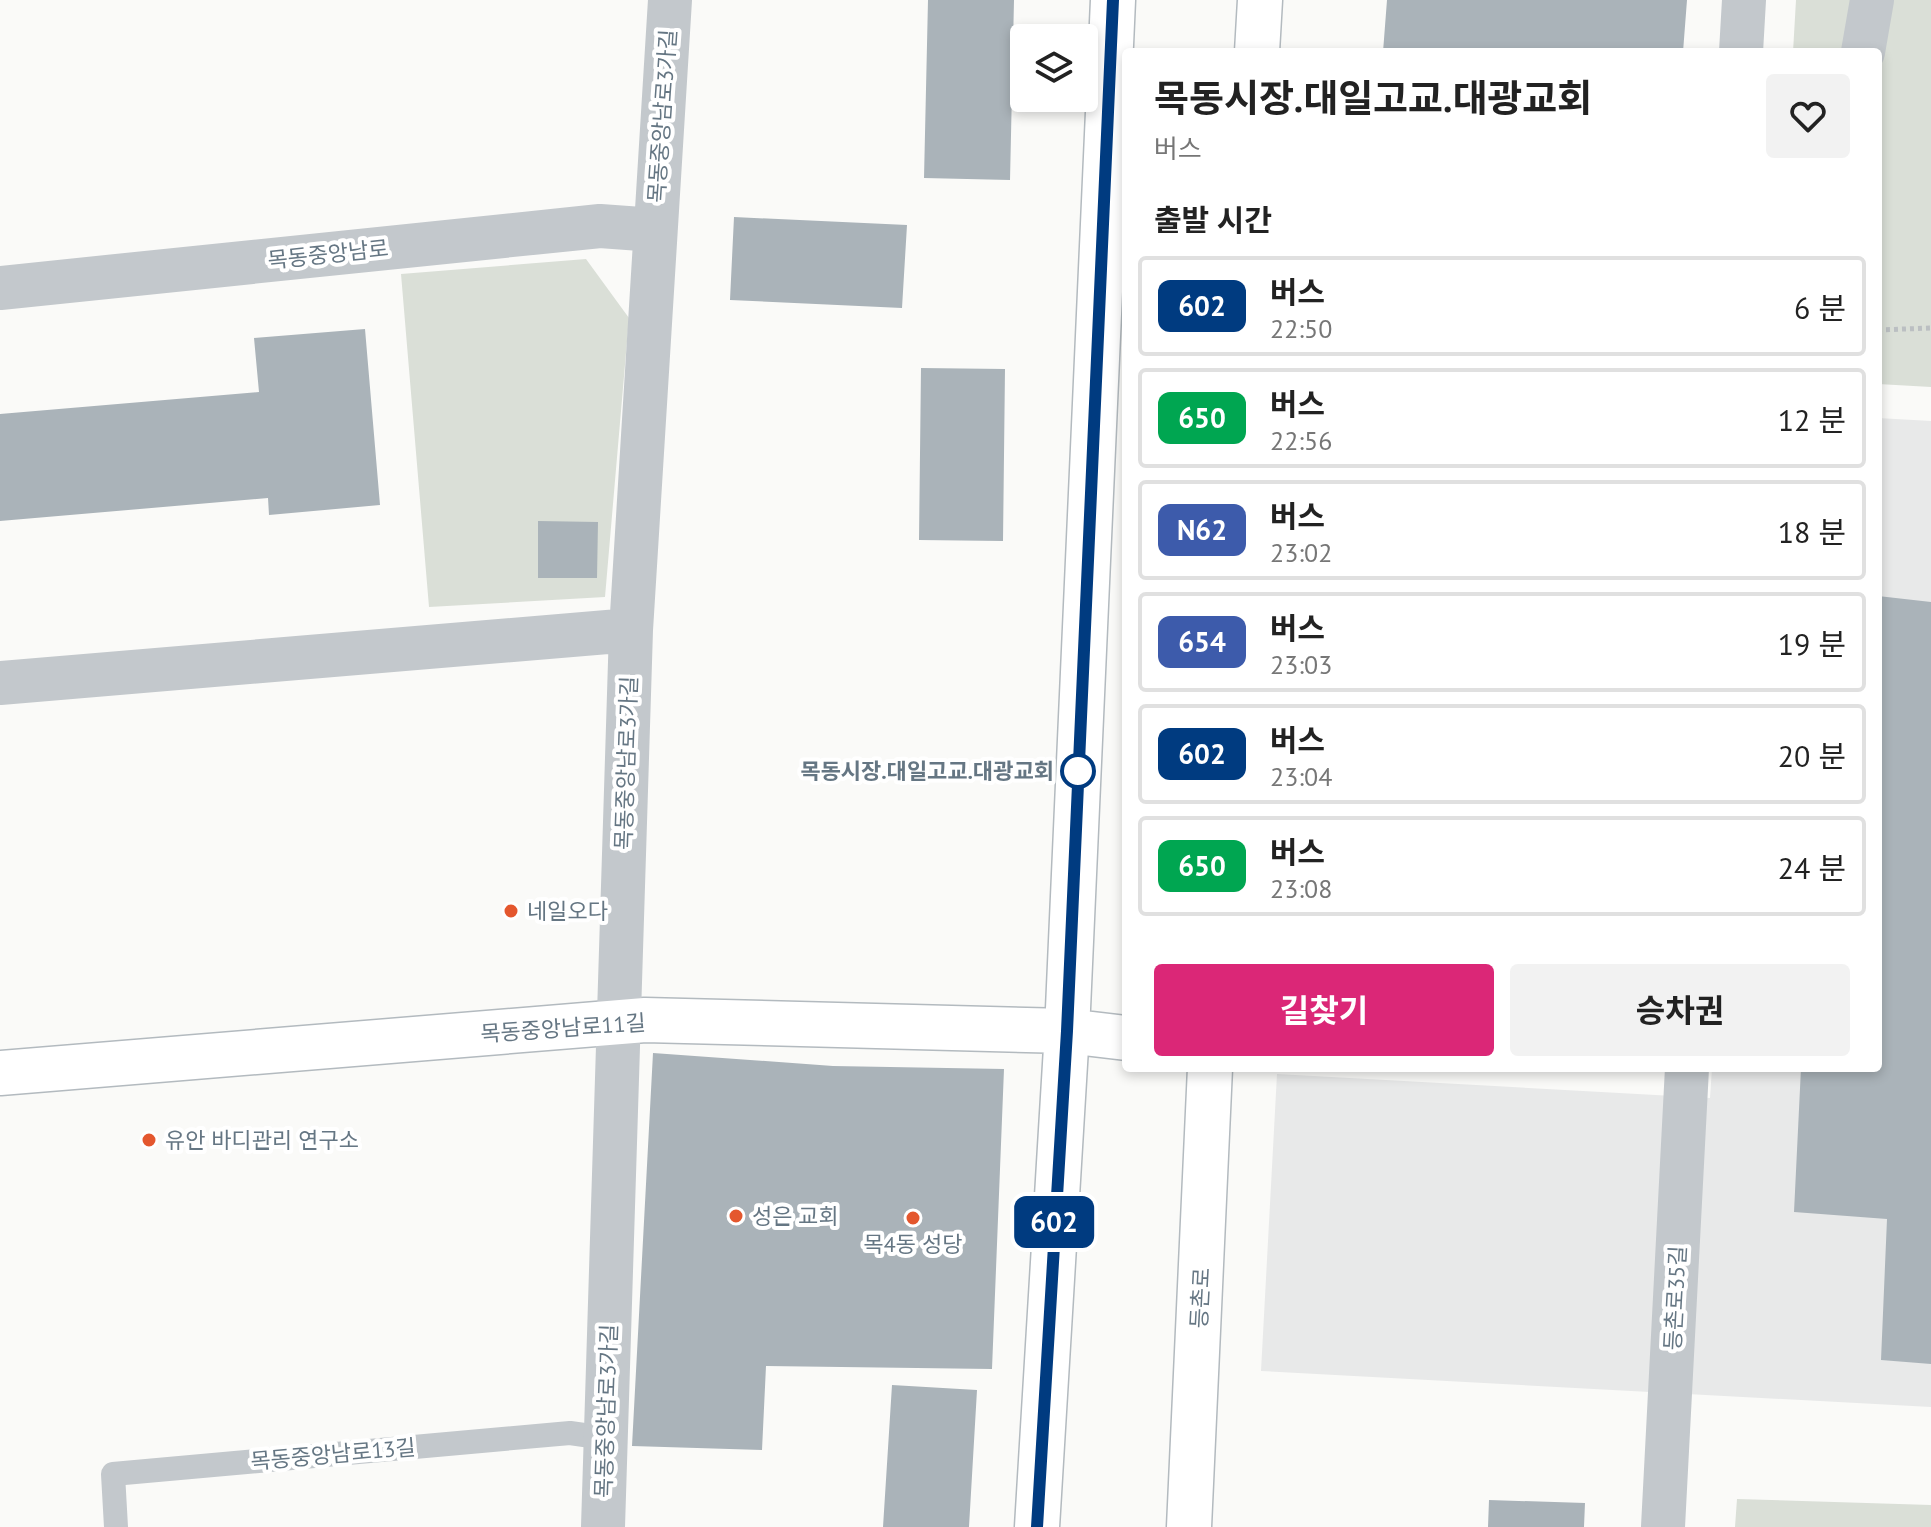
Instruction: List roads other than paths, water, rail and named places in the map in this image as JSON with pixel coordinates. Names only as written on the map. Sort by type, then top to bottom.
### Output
[{"type":"main road","points":[[1037,1527],[1067,1031],[1113,0]]},
{"type":"main road","points":[[1257,48],[1260,0]]},
{"type":"main road","name":"목동중앙남로11길","points":[[0,1073],[645,1020],[1067,1031],[1122,1038]]},
{"type":"main road","name":"등촌로","points":[[1189,1527],[1210,1072]]},
{"type":"street","name":"목동중앙남로3가길","points":[[603,1527],[631,630],[670,0]]},
{"type":"street","points":[[1741,48],[1744,0]]},
{"type":"street","points":[[1864,48],[1872,0]]},
{"type":"street","name":"목동중앙남로","points":[[0,288],[600,226],[655,230]]},
{"type":"street","points":[[0,683],[631,630]]},
{"type":"street","name":"등촌로35길","points":[[1663,1527],[1687,1072]]},
{"type":"lane","name":"목동중앙남로13길","points":[[116,1527],[113,1474],[570,1433],[605,1438]]},
{"type":"place","name":"목동시장.대일고교.대광교회","points":[[1078,771]]},
{"type":"place","name":"네일오다","points":[[511,911]]},
{"type":"place","name":"유안 바디관리 연구소","points":[[149,1140]]},
{"type":"place","name":"성은 교회","points":[[736,1216]]},
{"type":"place","name":"목4동 성당","points":[[913,1218]]}]
